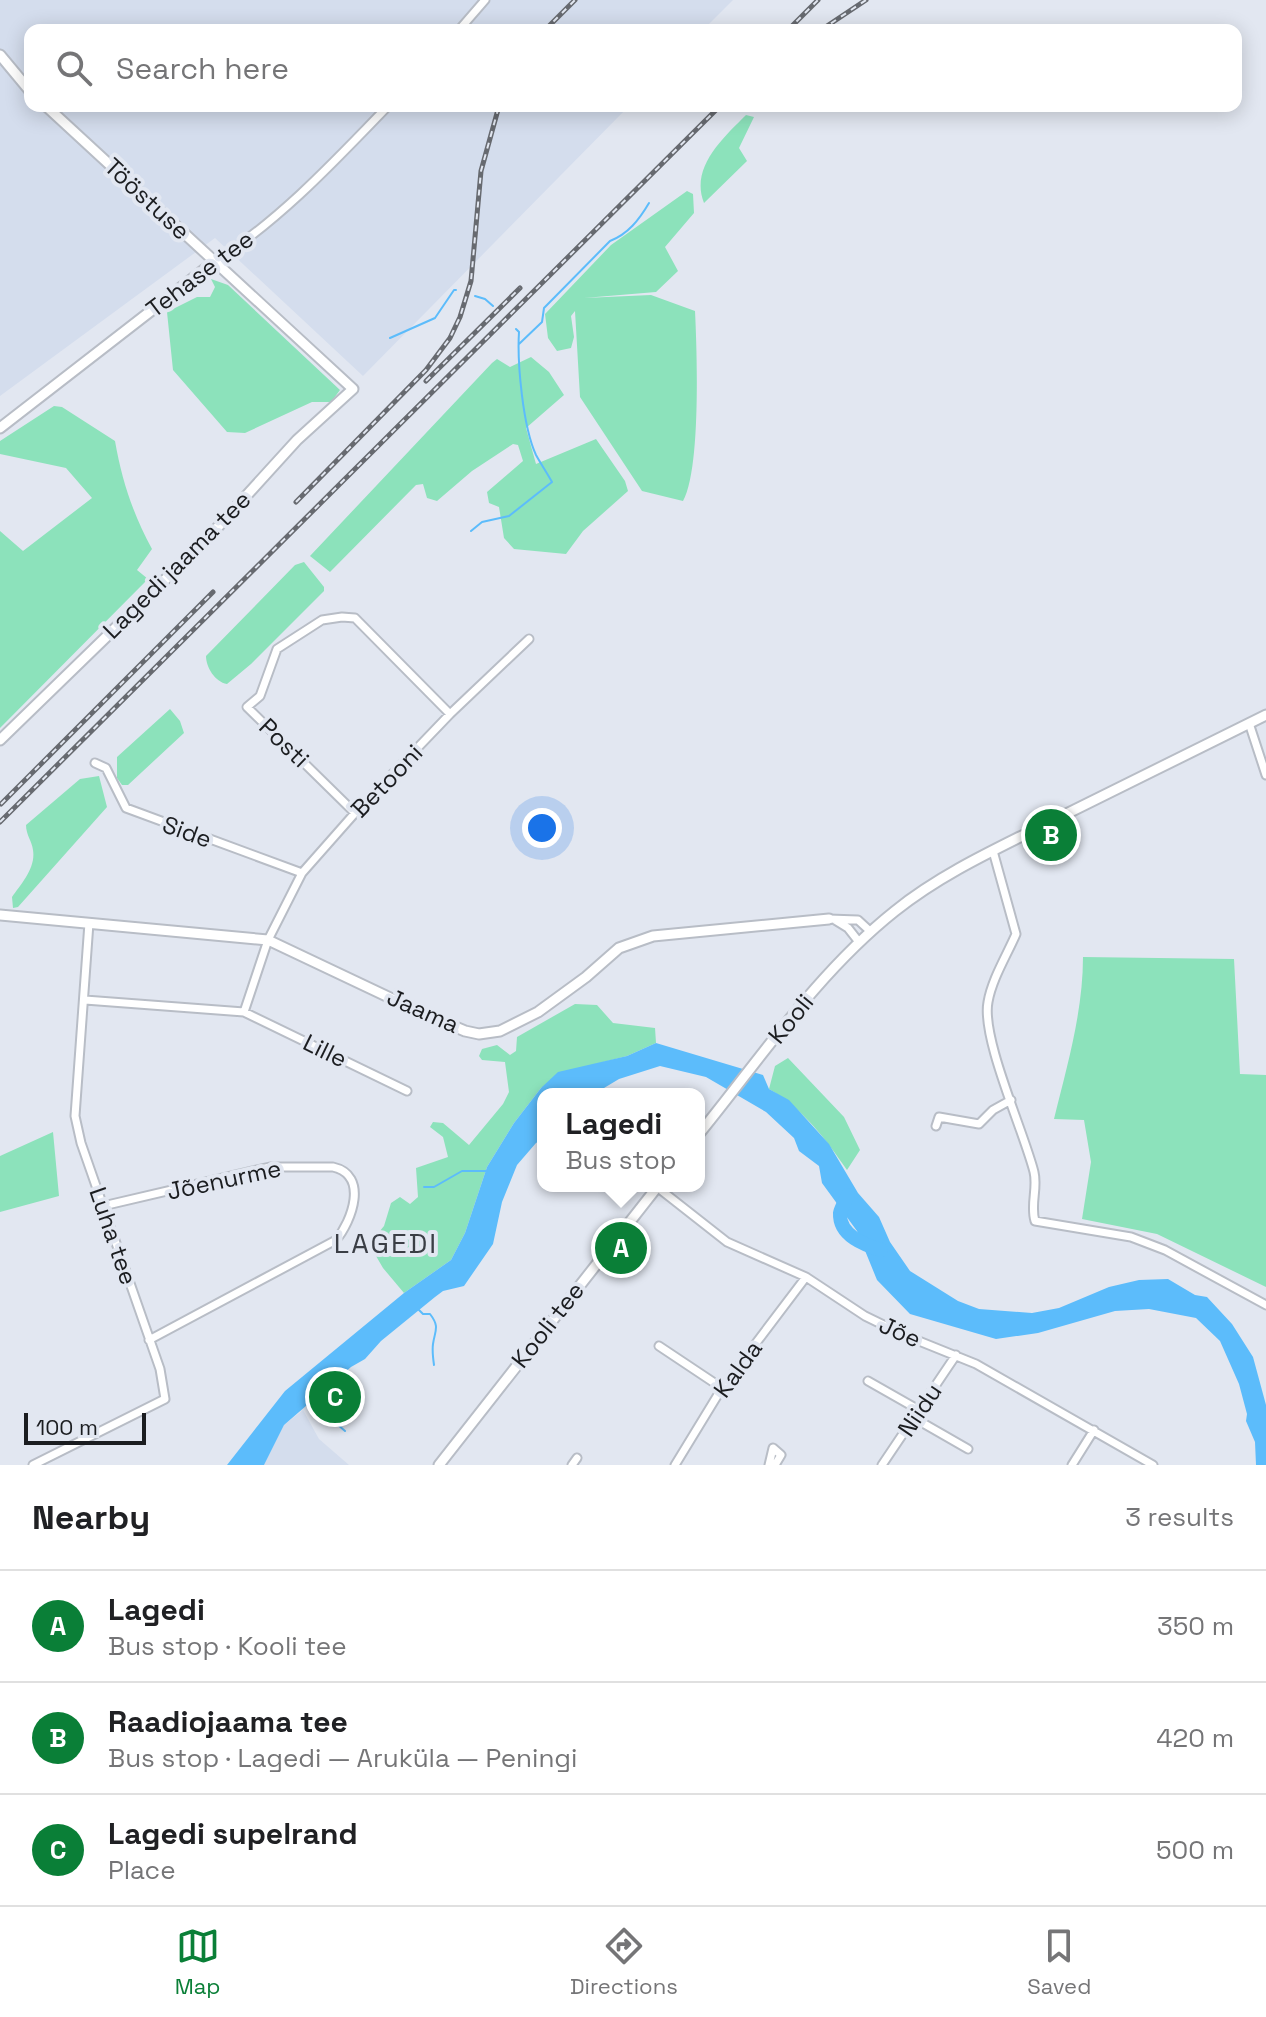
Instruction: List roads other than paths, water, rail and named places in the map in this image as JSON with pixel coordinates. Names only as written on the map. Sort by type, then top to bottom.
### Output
[{"type":"street","points":[[464,24],[485,0]]},
{"type":"street","points":[[0,55],[24,84]]},
{"type":"street","name":"Tööstuse","points":[[52,112],[353,389]]},
{"type":"street","name":"Tehase tee","points":[[0,428],[214,262],[241,245],[323,173],[382,112]]},
{"type":"street","name":"Lagedi jaama tee","points":[[0,740],[207,539],[297,440],[353,389]]},
{"type":"street","name":"Posti","points":[[355,813],[247,707],[260,696],[277,649],[322,620],[355,618],[450,714]]},
{"type":"street","name":"Betooni","points":[[268,940],[302,873],[450,714],[529,639]]},
{"type":"street","name":"Kooli","points":[[705,1127],[791,1017],[859,942],[934,884],[993,851],[1266,715]]},
{"type":"street","points":[[1249,723],[1266,775]]},
{"type":"street","name":"Side","points":[[95,763],[106,768],[126,808],[302,873]]},
{"type":"street","points":[[993,851],[1016,934],[987,1004],[993,1044],[1035,1176],[1032,1212],[1035,1221],[1131,1237],[1165,1250],[1266,1305]]},
{"type":"street","name":"Jaama","points":[[0,915],[268,940],[420,1012],[479,1034],[500,1031],[538,1012],[619,948],[653,936],[845,917],[858,920],[871,932]]},
{"type":"street","points":[[829,919],[840,921],[859,942]]},
{"type":"street","name":"Luha tee","points":[[33,1465],[165,1399],[160,1369],[81,1143],[75,1116],[89,923]]},
{"type":"street","points":[[244,1012],[268,940]]},
{"type":"street","name":"Lille","points":[[85,1000],[244,1012],[407,1091]]},
{"type":"street","points":[[936,1126],[939,1117],[979,1124],[993,1110],[1011,1100]]},
{"type":"street","name":"Jõenurme","points":[[103,1206],[270,1167],[333,1167],[342,1169],[350,1177],[353,1188],[352,1214],[336,1240],[149,1340]]},
{"type":"street","name":"Kooli tee","points":[[439,1465],[652,1192]]},
{"type":"street","name":"Jõe","points":[[664,1192],[727,1242],[806,1277],[865,1316],[976,1364],[1153,1465]]},
{"type":"street","name":"Kalda","points":[[675,1465],[722,1388],[806,1277]]},
{"type":"street","points":[[659,1346],[722,1388]]},
{"type":"street","name":"Niidu","points":[[882,1465],[956,1355]]},
{"type":"street","points":[[868,1381],[968,1449]]},
{"type":"street","points":[[1072,1465],[1094,1430]]},
{"type":"water","points":[[656,1043],[763,1075],[769,1089],[789,1100],[829,1144],[858,1193],[879,1217],[890,1242],[910,1271],[958,1301],[979,1309],[1032,1313],[1059,1308],[1109,1287],[1139,1280],[1168,1279],[1195,1295],[1207,1297],[1232,1324],[1253,1357],[1266,1405],[1266,1465],[1256,1465],[1255,1442],[1246,1421],[1239,1384],[1220,1341],[1196,1318],[1149,1309],[1115,1311],[1038,1333],[996,1339],[910,1314],[877,1280],[857,1231],[822,1183],[819,1166],[799,1151],[794,1138],[766,1112],[706,1077],[660,1066],[619,1079],[604,1088],[541,1088],[558,1072],[627,1056]]},
{"type":"water","points":[[537,1093],[537,1142],[517,1165],[502,1202],[493,1244],[464,1286],[443,1291],[435,1297],[284,1425],[264,1465],[227,1465],[285,1391],[404,1293],[451,1260],[465,1233],[487,1167]]},
{"type":"waterway","points":[[519,344],[542,322],[544,308],[610,241],[632,226],[649,203]]},
{"type":"waterway","points":[[390,338],[435,318],[456,290]]},
{"type":"waterway","points":[[475,296],[493,306]]},
{"type":"waterway","points":[[471,531],[482,522],[509,516],[552,482],[531,443],[524,412],[519,332],[516,329]]},
{"type":"waterway","points":[[424,1187],[434,1187],[462,1171],[487,1171]]},
{"type":"waterway","points":[[848,1195],[840,1213],[844,1228],[854,1238],[881,1250]]},
{"type":"waterway","points":[[419,1310],[430,1314],[435,1322],[434,1365]]},
{"type":"waterway","points":[[313,1403],[345,1431]]},
{"type":"railway","points":[[551,24],[575,0]]},
{"type":"railway","points":[[794,24],[818,0]]},
{"type":"railway","points":[[830,24],[866,0]]},
{"type":"railway","points":[[296,502],[426,370],[450,338],[471,281],[481,171],[497,112]]},
{"type":"railway","points":[[0,822],[714,112]]},
{"type":"railway","points":[[426,381],[520,288]]},
{"type":"railway","points":[[1,804],[213,592]]},
{"type":"place","name":"Raadiojaama tee","points":[[1051,835]]},
{"type":"place","name":"Lagedi","points":[[621,1248]]},
{"type":"place","name":"Lagedi supelrand","points":[[335,1397]]},
{"type":"district","name":"LAGEDI","points":[[386,1243]]}]
